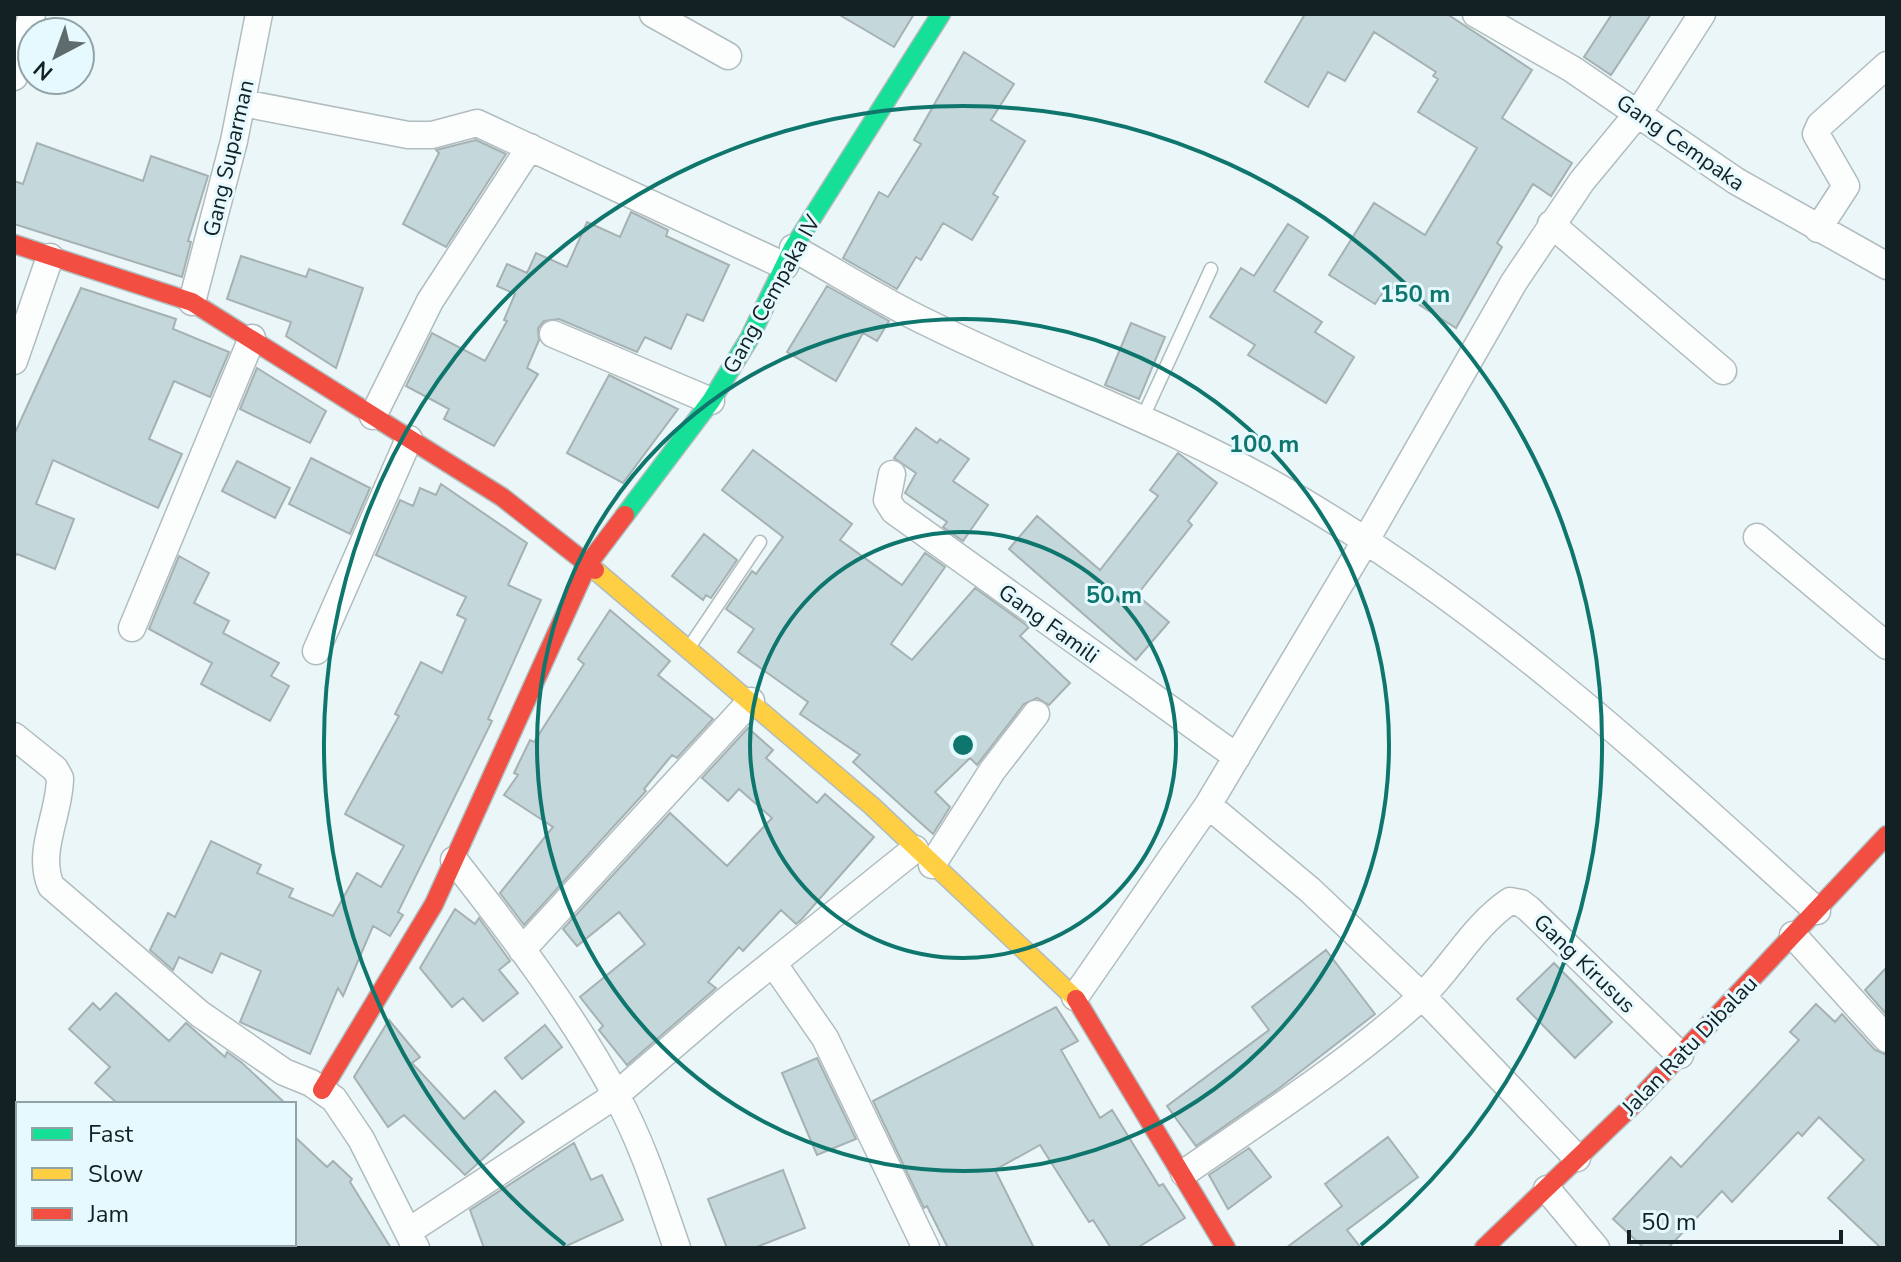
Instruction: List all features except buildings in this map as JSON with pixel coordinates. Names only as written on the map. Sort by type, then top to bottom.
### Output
[{"type":"street","points":[[14,77],[32,14]]},
{"type":"street","name":"Gang Suparman","points":[[192,302],[243,103],[259,14]]},
{"type":"street","points":[[653,14],[728,56]]},
{"type":"street","name":"Gang Cempaka IV","points":[[322,1090],[434,904],[588,564],[711,401],[749,339],[789,257],[941,14]]},
{"type":"street","name":"Gang Cempaka","points":[[1476,14],[1639,112],[1725,174],[1887,266]]},
{"type":"street","points":[[1075,997],[1208,805],[1366,540],[1514,282],[1551,224],[1639,112],[1702,14]]},
{"type":"street","points":[[1818,229],[1846,186],[1816,134],[1820,125],[1887,65]]},
{"type":"street","points":[[243,103],[408,135],[432,135],[477,123],[789,257],[930,324],[1207,447],[1366,540],[1474,615],[1639,749],[1817,911]]},
{"type":"street","points":[[373,416],[430,301],[530,147]]},
{"type":"street","points":[[1551,224],[1723,371]]},
{"type":"street","points":[[14,244],[192,302],[502,497],[588,564],[872,806],[1075,997],[1184,1173],[1226,1248]]},
{"type":"street","points":[[14,361],[50,257]]},
{"type":"street","points":[[553,334],[711,401]]},
{"type":"street","points":[[132,628],[252,338]]},
{"type":"street","points":[[316,651],[409,439]]},
{"type":"street","name":"Gang Famili","points":[[892,474],[887,500],[894,511],[1237,757]]},
{"type":"street","points":[[1757,537],[1887,646]]},
{"type":"street","points":[[522,950],[751,701]]},
{"type":"street","points":[[14,736],[55,769],[60,778],[46,867],[55,891],[200,1014],[284,1072],[322,1090],[347,1114],[412,1239],[616,1095],[773,963],[924,857],[1036,714]]},
{"type":"street","points":[[1208,805],[1310,890],[1422,996],[1577,1158]]},
{"type":"street","name":"Jalan Ratu Dibalau","points":[[1484,1248],[1680,1055],[1887,835]]},
{"type":"street","points":[[454,860],[522,950],[616,1095],[645,1158],[677,1248]]},
{"type":"street","name":"Gang Kirusus","points":[[1422,996],[1494,914],[1515,901],[1529,909],[1680,1055]]},
{"type":"street","points":[[1793,935],[1887,1039]]},
{"type":"street","points":[[773,963],[825,1038],[926,1248]]},
{"type":"street","points":[[1184,1173],[1341,1060],[1422,996]]},
{"type":"street","points":[[1547,1189],[1596,1248]]},
{"type":"lane","points":[[1143,417],[1211,269]]},
{"type":"lane","points":[[688,649],[760,542]]},
{"type":"traffic: fast","points":[[625,515],[711,401],[749,339],[793,248],[941,14]]},
{"type":"traffic: slow","points":[[595,570],[872,806],[1076,999]]},
{"type":"traffic: jam","points":[[14,244],[192,302],[502,497],[595,570]]},
{"type":"traffic: jam","points":[[322,1090],[434,904],[588,564],[625,515]]},
{"type":"traffic: jam","points":[[1484,1248],[1637,1101],[1887,835]]},
{"type":"traffic: jam","points":[[1076,999],[1226,1248]]}]
